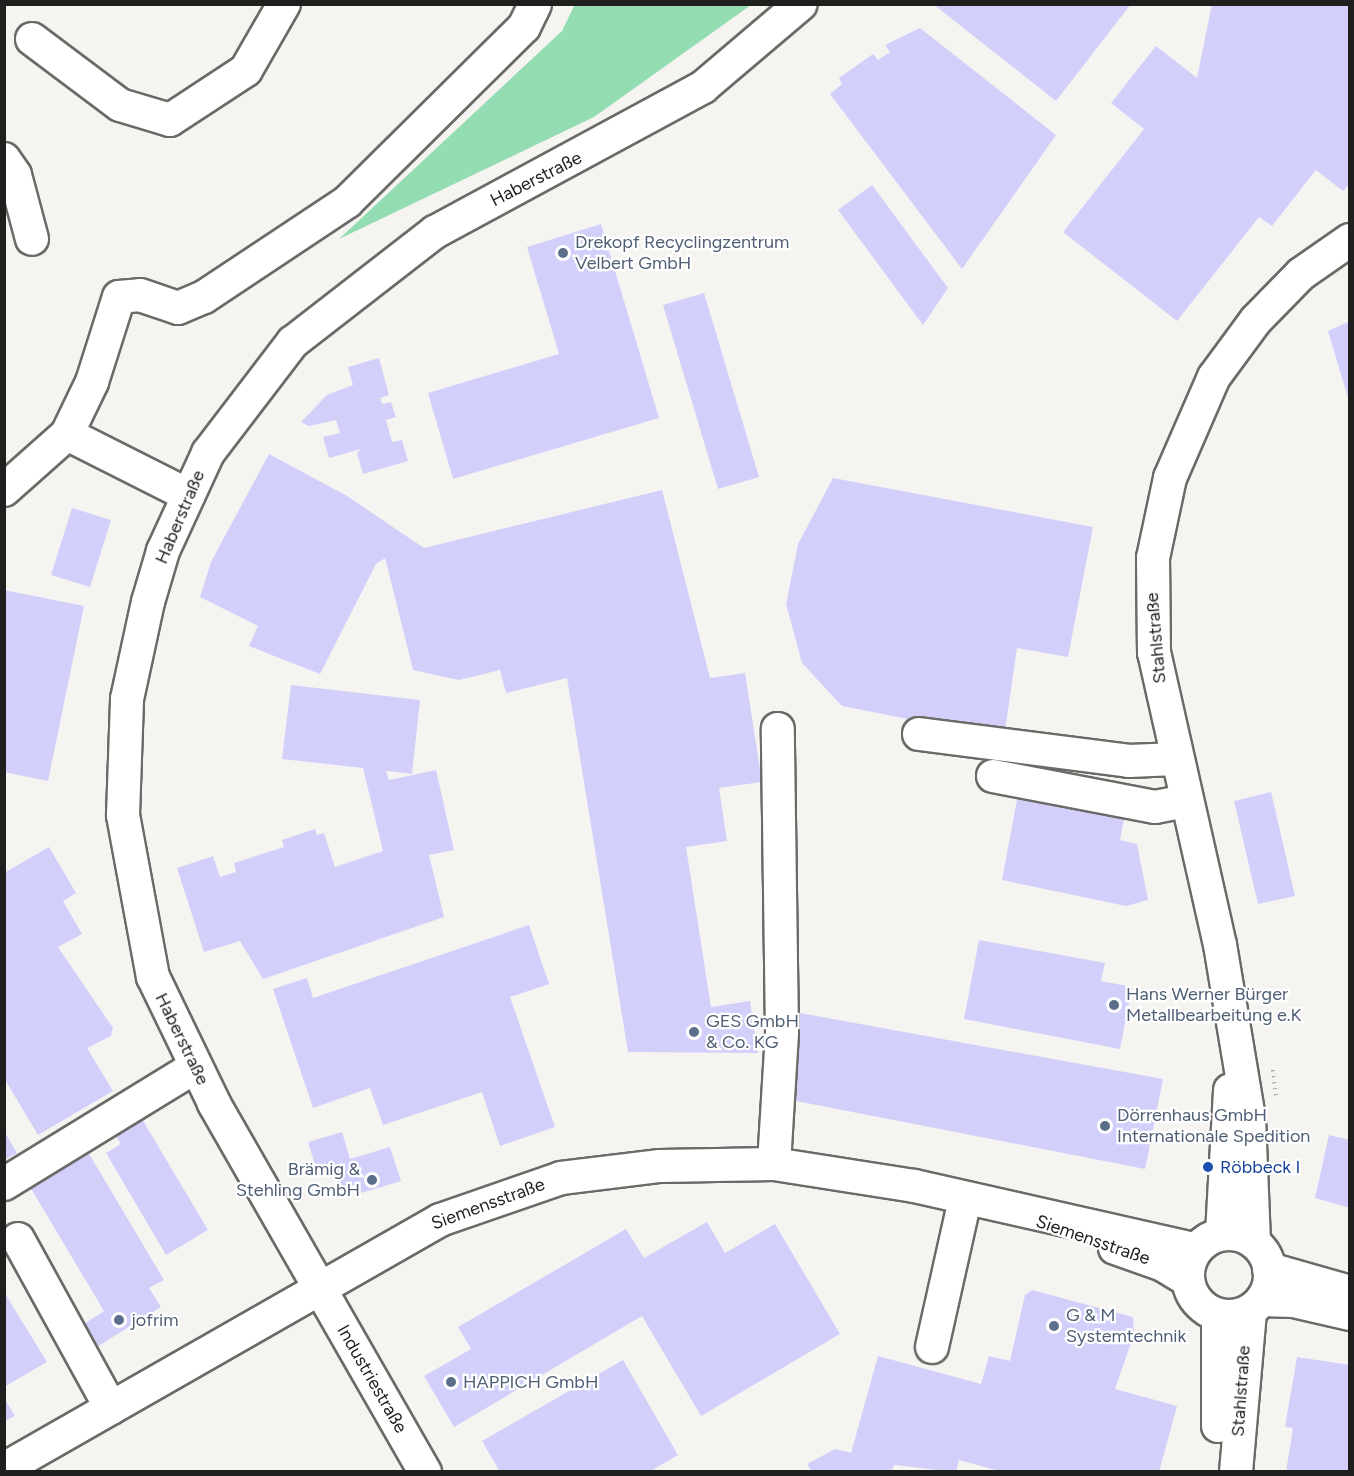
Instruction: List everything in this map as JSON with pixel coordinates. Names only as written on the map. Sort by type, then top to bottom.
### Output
[{"type":"street","points":[[32,39],[120,105],[171,120],[246,70],[284,4]]},
{"type":"street","points":[[4,490],[67,434],[92,382],[119,297],[140,295],[178,308],[204,297],[347,202],[524,27],[535,4]]},
{"type":"street","name":"Haberstraße","points":[[318,1287],[170,1021],[141,932],[123,814],[123,756],[127,699],[148,602],[188,495],[208,453],[254,388],[293,342],[339,302],[435,232],[703,87],[801,4]]},
{"type":"street","points":[[4,159],[15,175],[32,239]]},
{"type":"street","name":"Stahlstraße","points":[[1254,1242],[1254,1165],[1233,1026],[1154,653],[1150,598],[1158,528],[1173,468],[1197,408],[1233,348],[1301,274],[1350,240]]},
{"type":"street","points":[[67,434],[188,495]]},
{"type":"street","points":[[774,1164],[782,1032],[778,729]]},
{"type":"street","points":[[919,734],[1129,761],[1176,759]]},
{"type":"street","points":[[993,776],[1155,807],[1186,801]]},
{"type":"street","name":"Stahlstraße","points":[[1222,1234],[1233,1026]]},
{"type":"street","points":[[4,1184],[195,1067]]},
{"type":"street","name":"Siemensstraße","points":[[4,1469],[37,1462],[111,1408],[318,1287],[440,1220],[519,1189],[660,1166],[774,1164],[965,1199],[1194,1249]]},
{"type":"street","points":[[932,1347],[965,1199]]},
{"type":"street","name":"Siemensstraße","points":[[995,1206],[1163,1265],[1188,1280]]},
{"type":"street","points":[[1256,1306],[1269,1269],[1265,1254],[1254,1242],[1239,1234],[1222,1234],[1194,1249],[1188,1280],[1192,1296],[1218,1316],[1256,1306],[1293,1301],[1350,1314]]},
{"type":"street","points":[[18,1239],[111,1408]]},
{"type":"street","points":[[1269,1269],[1350,1292]]},
{"type":"street","name":"Industriestraße","points":[[318,1287],[425,1472]]},
{"type":"street","name":"Stahlstraße","points":[[1236,1472],[1256,1306]]},
{"type":"street","name":"Stahlstraße","points":[[1218,1316],[1217,1440],[1222,1472]]},
{"type":"green space","points":[[575,4],[751,5],[594,117],[339,239],[562,31]]},
{"type":"building","points":[[933,4],[1131,4],[1056,101]]},
{"type":"building","points":[[1212,4],[1350,4],[1350,183],[1343,191],[1316,170],[1272,226],[1259,217],[1177,321],[1063,232],[1144,129],[1111,103],[1156,46],[1197,78]]},
{"type":"building","points":[[920,28],[1056,135],[962,269],[830,94],[842,84],[839,78],[873,54],[878,60],[890,52],[885,45]]},
{"type":"building","points":[[872,185],[948,288],[923,325],[838,210]]},
{"type":"building","points":[[601,224],[659,418],[453,479],[428,393],[559,354],[527,247]]},
{"type":"building","points":[[704,293],[759,477],[718,489],[663,305]]},
{"type":"building","points":[[1350,321],[1350,401],[1349,401],[1328,331]]},
{"type":"building","points":[[379,358],[389,395],[380,398],[382,404],[391,402],[396,417],[386,420],[392,442],[402,440],[408,461],[363,474],[357,453],[361,449],[329,458],[323,437],[340,433],[336,420],[309,426],[301,422],[327,395],[353,385],[348,367]]},
{"type":"building","points":[[269,454],[347,496],[424,548],[662,490],[710,678],[745,673],[762,782],[719,788],[727,841],[686,847],[711,1007],[750,1001],[758,1053],[628,1052],[567,678],[506,693],[500,670],[459,680],[413,670],[385,558],[376,564],[320,674],[249,646],[258,626],[200,597],[211,562]]},
{"type":"building","points":[[833,478],[1093,527],[1068,657],[1017,648],[1004,738],[842,706],[802,663],[786,604],[798,544]]},
{"type":"building","points":[[72,508],[111,520],[90,587],[51,575]]},
{"type":"building","points":[[4,590],[84,606],[48,781],[4,772]]},
{"type":"building","points":[[291,685],[420,700],[412,774],[386,771],[389,780],[436,770],[454,850],[429,855],[444,917],[263,979],[240,941],[204,952],[177,868],[213,856],[220,877],[236,872],[234,863],[284,847],[282,840],[315,829],[317,835],[324,833],[335,867],[383,851],[363,768],[282,759]]},
{"type":"building","points":[[1271,792],[1295,896],[1258,904],[1234,801]]},
{"type":"building","points":[[1018,794],[1125,814],[1120,840],[1137,844],[1148,900],[1126,906],[1002,880]]},
{"type":"building","points":[[49,847],[76,893],[63,901],[82,934],[58,947],[113,1028],[111,1036],[87,1048],[113,1091],[38,1135],[4,1078],[4,873]]},
{"type":"building","points":[[529,925],[549,984],[510,997],[555,1127],[500,1146],[482,1092],[383,1125],[370,1088],[313,1108],[273,989],[307,978],[313,998]]},
{"type":"building","points":[[979,940],[1105,963],[1101,981],[1132,987],[1120,1049],[964,1019]]},
{"type":"building","points":[[800,1013],[1163,1079],[1145,1169],[796,1101]]},
{"type":"building","points":[[142,1119],[208,1230],[166,1255],[106,1153],[121,1144],[115,1135]]},
{"type":"building","points":[[4,1131],[17,1153],[4,1160]]},
{"type":"building","points":[[342,1132],[350,1159],[390,1147],[401,1181],[361,1193],[358,1184],[339,1189],[334,1170],[318,1175],[308,1142]]},
{"type":"building","points":[[1329,1135],[1350,1140],[1350,1208],[1315,1198]]},
{"type":"building","points":[[88,1152],[164,1280],[149,1288],[161,1307],[92,1350],[78,1328],[104,1311],[30,1187]]},
{"type":"building","points":[[707,1222],[725,1253],[775,1224],[840,1334],[701,1416],[642,1316],[454,1427],[424,1376],[471,1349],[458,1327],[626,1229],[644,1258]]},
{"type":"building","points":[[1032,1290],[1133,1317],[1134,1334],[1115,1389],[1177,1406],[1159,1472],[1003,1472],[959,1460],[956,1472],[894,1465],[891,1472],[812,1472],[807,1464],[835,1449],[851,1453],[878,1356],[981,1384],[989,1356],[1010,1361],[1025,1295]]},
{"type":"building","points":[[4,1292],[47,1362],[4,1387]]},
{"type":"building","points":[[1297,1357],[1350,1365],[1350,1472],[1286,1472],[1293,1428],[1285,1427]]},
{"type":"building","points":[[623,1360],[678,1455],[649,1472],[500,1472],[482,1441]]},
{"type":"building","points":[[4,1398],[15,1416],[4,1421]]},
{"type":"place","name":"Drekopf Recyclingzentrum Velbert GmbH","points":[[563,253]]},
{"type":"place","name":"Hans Werner Bürger Metallbearbeitung e.K","points":[[1114,1005]]},
{"type":"place","name":"GES GmbH & Co. KG","points":[[694,1032]]},
{"type":"place","name":"Dörrenhaus GmbH Internationale Spedition","points":[[1105,1126]]},
{"type":"place","name":"Röbbeck I","points":[[1208,1167]]},
{"type":"place","name":"Brämig & Stehling GmbH","points":[[372,1180]]},
{"type":"place","name":"jofrim","points":[[119,1320]]},
{"type":"place","name":"G & M Systemtechnik","points":[[1054,1326]]},
{"type":"place","name":"HAPPICH GmbH","points":[[451,1382]]}]
